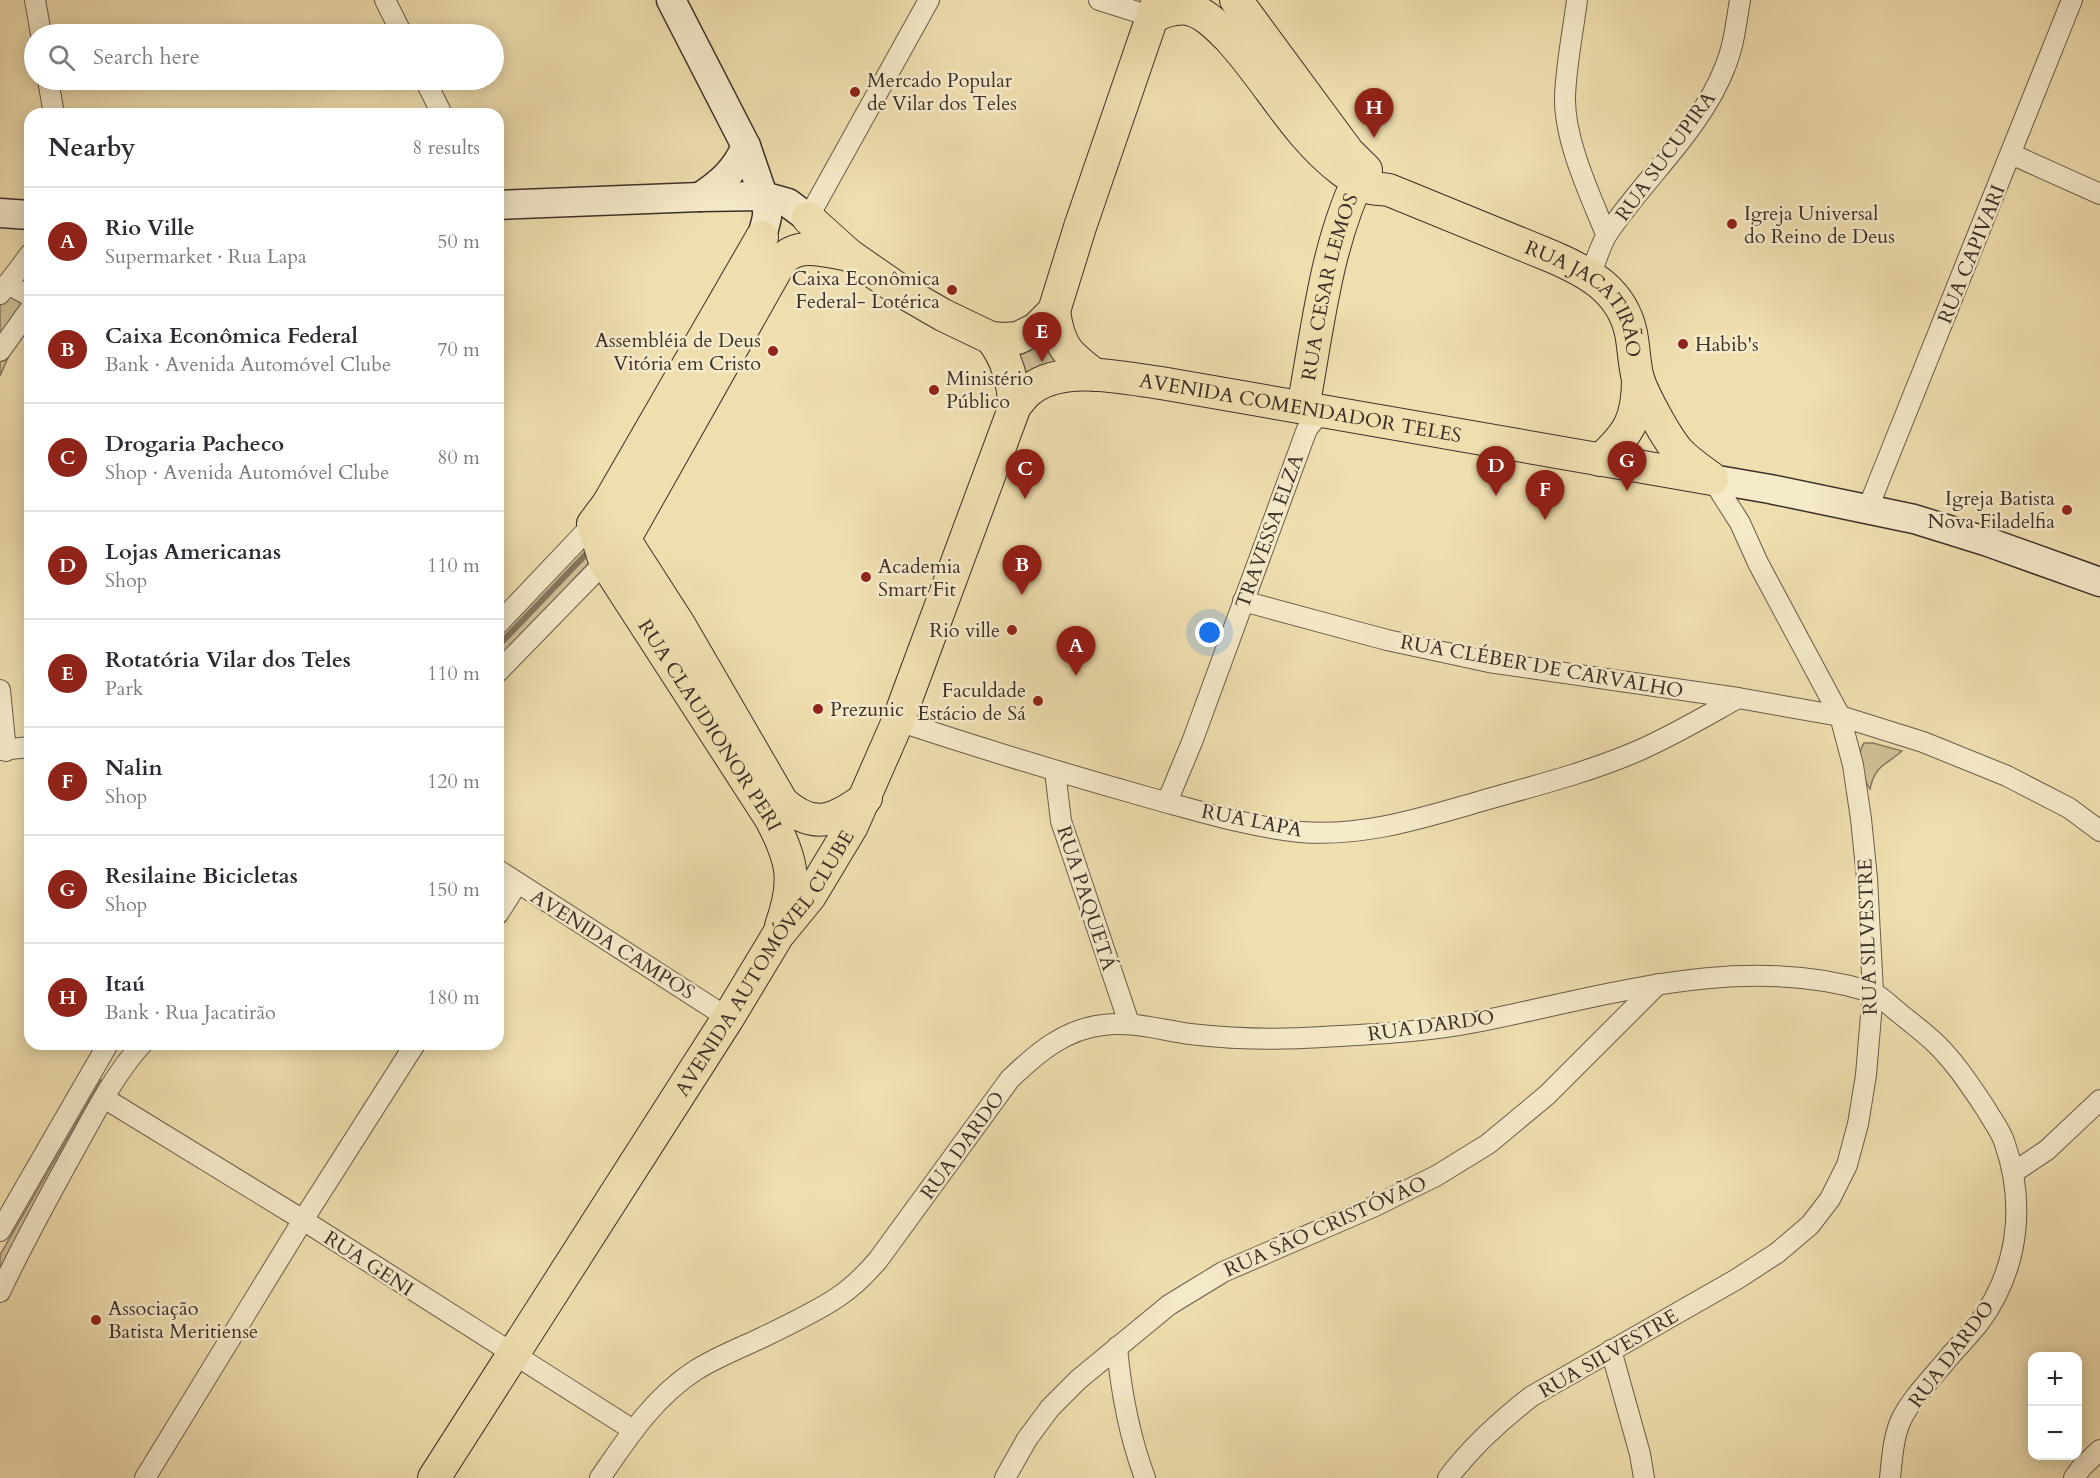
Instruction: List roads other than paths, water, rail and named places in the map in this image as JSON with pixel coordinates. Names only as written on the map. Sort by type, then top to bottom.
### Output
[{"type":"main road","points":[[600,514],[762,237],[767,212],[746,146],[671,0]]},
{"type":"main road","points":[[1217,27],[1237,1]]},
{"type":"main road","name":"RUA JACATIRÃO","points":[[1237,1],[1348,152],[1372,181]]},
{"type":"main road","points":[[504,205],[700,196],[763,196],[788,203],[849,255],[916,299],[992,338],[1004,339],[1026,335],[1045,322],[1054,311],[1083,217],[1156,8]]},
{"type":"main road","name":"RUA JACATIRÃO","points":[[1156,8],[1164,11],[1188,9],[1200,13],[1217,27],[1236,46],[1315,146],[1330,161],[1553,257],[1590,275],[1611,291],[1625,314],[1632,337],[1638,379],[1664,431],[1677,450],[1712,479]]},
{"type":"main road","points":[[700,196],[716,186],[732,171],[746,146]]},
{"type":"main road","name":"RUA CESAR LEMOS","points":[[1310,416],[1354,238],[1372,181]]},
{"type":"main road","points":[[0,213],[24,215]]},
{"type":"main road","points":[[615,551],[780,261],[787,255],[802,249],[849,255]]},
{"type":"main road","points":[[1054,311],[1061,343],[1074,359],[1095,375]]},
{"type":"main road","points":[[992,338],[1006,360],[1015,406]]},
{"type":"main road","name":"AVENIDA COMENDADOR TELES","points":[[1015,406],[1031,389],[1042,382],[1066,376],[1095,375],[1161,382],[1310,416],[1600,460],[1868,508],[1914,519],[1988,542],[2100,582]]},
{"type":"main road","points":[[1600,460],[1626,434],[1637,400],[1638,379]]},
{"type":"main road","name":"AVENIDA AUTOMÓVEL CLUBE","points":[[434,1478],[778,935],[810,897],[842,843],[866,798],[898,722],[1015,406]]},
{"type":"main road","name":"RUA CLAUDIONOR PERI","points":[[600,514],[617,528],[615,551],[771,819],[787,851],[792,878],[786,912],[778,935]]},
{"type":"main road","name":"RUA CLAUDIONOR PERI","points":[[615,551],[637,556],[782,802],[795,813],[812,820],[820,820],[840,816],[866,798]]},
{"type":"street","points":[[35,0],[39,24]]},
{"type":"street","points":[[385,0],[397,24]]},
{"type":"street","points":[[808,218],[929,0]]},
{"type":"street","points":[[1100,0],[1156,8]]},
{"type":"street","points":[[1576,0],[1565,98],[1567,117],[1575,155],[1606,234]]},
{"type":"street","name":"RUA SUCUPIRA","points":[[1590,275],[1606,234],[1692,124],[1714,91],[1725,68],[1734,40],[1740,0]]},
{"type":"street","name":"RUA CAPIVARI","points":[[1868,508],[2072,0]]},
{"type":"street","points":[[50,90],[53,108]]},
{"type":"street","points":[[430,90],[439,108]]},
{"type":"street","points":[[2011,154],[2100,194]]},
{"type":"street","points":[[24,262],[3,289],[24,294]]},
{"type":"street","points":[[0,351],[24,317]]},
{"type":"street","name":"TRAVESSA ELZA","points":[[1167,802],[1192,742],[1310,416]]},
{"type":"street","name":"RUA SILVESTRE","points":[[1448,1478],[1464,1457],[1503,1419],[1525,1402],[1611,1350],[1737,1279],[1777,1253],[1810,1224],[1830,1199],[1847,1165],[1858,1124],[1866,1075],[1873,992],[1862,819],[1853,765],[1840,716],[1758,562],[1740,523],[1712,479]]},
{"type":"street","points":[[504,618],[600,514]]},
{"type":"street","points":[[504,666],[615,551]]},
{"type":"street","name":"RUA CLÉBER DE CARVALHO","points":[[1243,601],[1387,640],[1489,662],[1738,698],[1840,716],[1923,742],[2007,776],[2069,808],[2100,831]]},
{"type":"street","points":[[0,690],[3,750],[24,748]]},
{"type":"street","name":"RUA LAPA","points":[[898,722],[1055,771],[1262,826],[1301,832],[1340,833],[1376,830],[1436,815],[1600,766],[1636,752],[1738,698]]},
{"type":"street","name":"RUA PAQUETÁ","points":[[1055,771],[1060,821],[1129,1023]]},
{"type":"street","name":"AVENIDA CAMPOS","points":[[504,874],[728,1017]]},
{"type":"street","points":[[504,905],[517,884]]},
{"type":"street","name":"RUA DARDO","points":[[600,1478],[652,1407],[696,1370],[837,1298],[860,1280],[878,1260],[1010,1079],[1052,1043],[1076,1031],[1101,1025],[1129,1023],[1196,1035],[1247,1037],[1316,1038],[1384,1033],[1472,1023],[1658,984],[1753,975],[1811,978],[1873,992],[1933,1041],[1968,1082],[2002,1136],[2014,1172],[2017,1230],[2012,1253],[1998,1289],[1981,1321],[1917,1396],[1901,1420],[1893,1448],[1890,1478]]},
{"type":"street","name":"RUA SÃO CRISTÓVÃO","points":[[1005,1478],[1027,1439],[1050,1408],[1079,1379],[1169,1305],[1223,1272],[1375,1206],[1436,1176],[1488,1144],[1547,1095],[1658,984]]},
{"type":"street","points":[[0,1231],[105,1050]]},
{"type":"street","points":[[0,1292],[43,1207],[104,1098],[126,1062],[137,1050]]},
{"type":"street","points":[[145,1478],[303,1220],[412,1050]]},
{"type":"street","name":"RUA GENI","points":[[104,1098],[303,1220],[633,1430]]},
{"type":"street","points":[[2014,1172],[2047,1150],[2100,1100]]},
{"type":"street","points":[[1117,1347],[1121,1390],[1136,1453],[1145,1478]]},
{"type":"street","points":[[1611,1350],[1640,1454],[1644,1478]]},
{"type":"street","points":[[2074,1478],[2100,1450]]},
{"type":"waterway","points":[[504,640],[591,549]]},
{"type":"place","name":"Mercado Popular de Vilar dos Teles","points":[[855,92]]},
{"type":"place","name":"Itaú","points":[[1374,138]]},
{"type":"place","name":"Igreja Universal do Reino de Deus","points":[[1732,224]]},
{"type":"place","name":"Caixa Econômica Federal- Lotérica","points":[[952,290]]},
{"type":"place","name":"Habib's","points":[[1683,344]]},
{"type":"place","name":"Assembléia de Deus Vitória em Cristo","points":[[773,351]]},
{"type":"place","name":"Rotatória Vilar dos Teles","points":[[1042,362]]},
{"type":"place","name":"Ministério Público","points":[[934,390]]},
{"type":"place","name":"Resilaine Bicicletas","points":[[1627,491]]},
{"type":"place","name":"Lojas Americanas","points":[[1496,496]]},
{"type":"place","name":"Drogaria Pacheco","points":[[1025,499]]},
{"type":"place","name":"Igreja Batista Nova Filadelfia","points":[[2067,510]]},
{"type":"place","name":"Nalin","points":[[1545,520]]},
{"type":"place","name":"Academia Smart Fit","points":[[866,577]]},
{"type":"place","name":"Caixa Econômica Federal","points":[[1022,595]]},
{"type":"place","name":"Rio ville","points":[[1012,630]]},
{"type":"place","name":"Rio Ville","points":[[1076,676]]},
{"type":"place","name":"Faculdade Estácio de Sá","points":[[1038,701]]},
{"type":"place","name":"Prezunic","points":[[818,709]]},
{"type":"place","name":"Associação Batista Meritiense","points":[[96,1320]]}]
